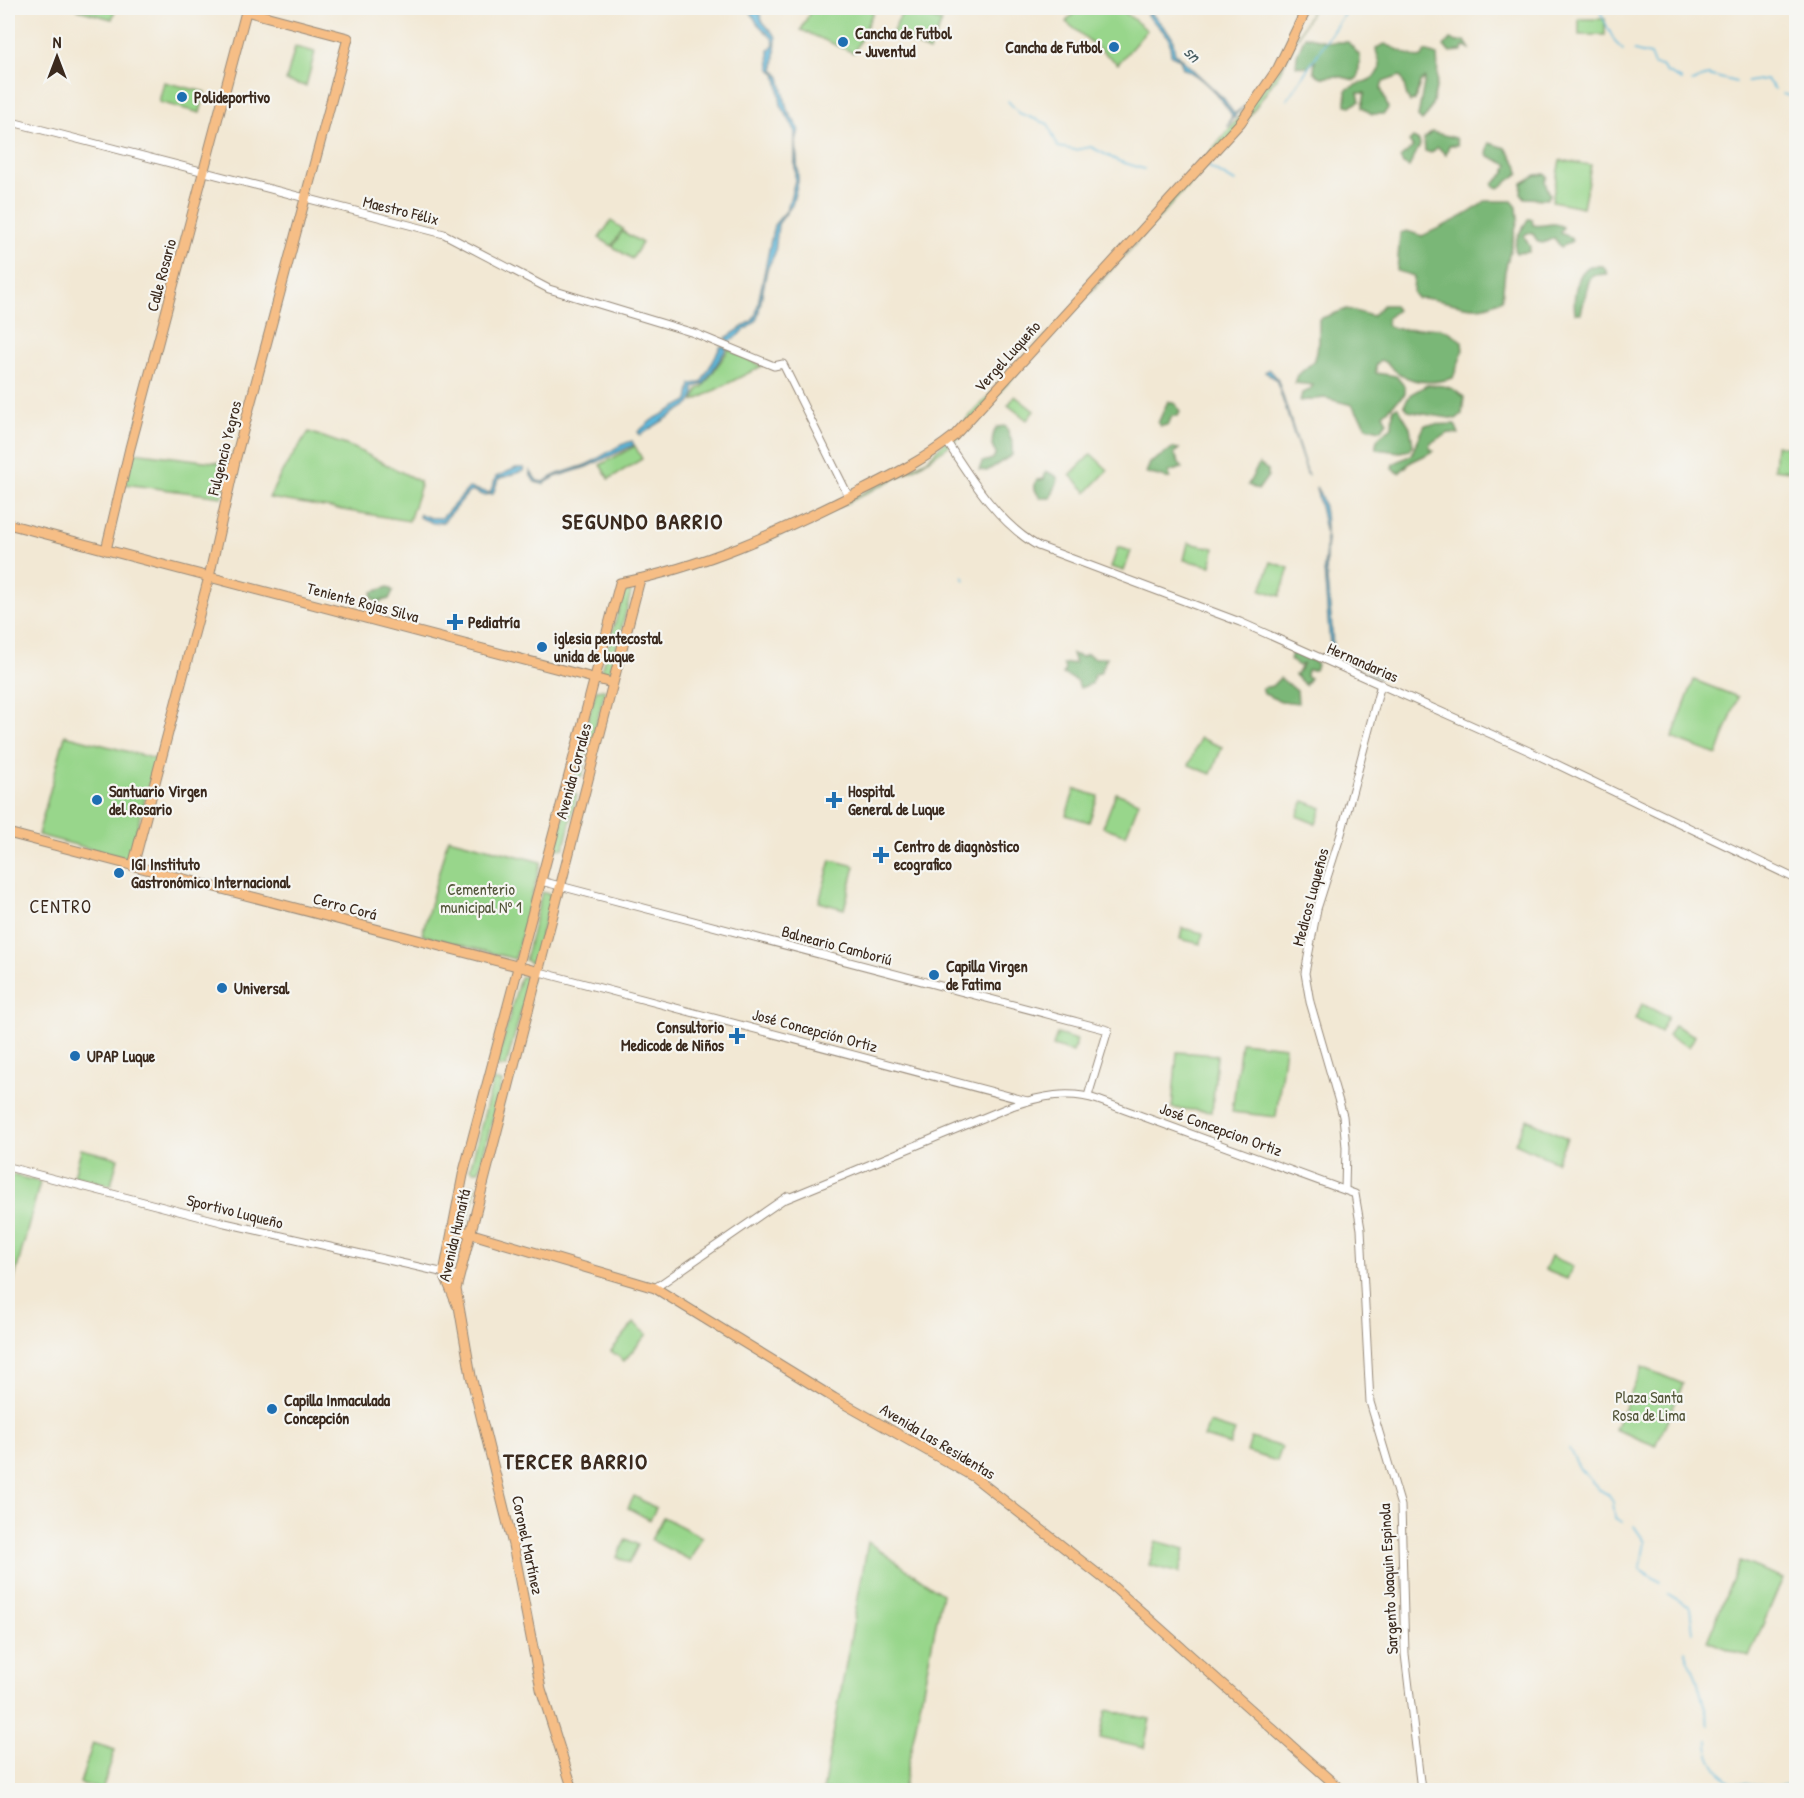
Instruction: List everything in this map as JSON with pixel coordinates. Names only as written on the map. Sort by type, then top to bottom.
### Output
[{"type":"main road","name":"Vergel Luqueño","points":[[620,583],[677,569],[776,534],[924,458],[947,442],[970,420],[1241,122],[1278,68],[1307,8]]},
{"type":"main road","name":"Fulgencio Yegros","points":[[133,866],[209,577],[235,461],[348,38],[246,9]]},
{"type":"main road","name":"Calle Rosario","points":[[106,550],[130,448],[246,9]]},
{"type":"main road","name":"Teniente Rojas Silva","points":[[8,524],[612,683]]},
{"type":"main road","name":"Avenida Corrales","points":[[537,971],[640,579]]},
{"type":"main road","name":"Avenida Corrales","points":[[519,966],[620,583]]},
{"type":"main road","name":"Cerro Corá","points":[[8,833],[537,971]]},
{"type":"main road","name":"Avenida Humaitá","points":[[457,1305],[444,1273],[452,1228],[466,1163],[519,966]]},
{"type":"main road","name":"Avenida Humaitá","points":[[457,1305],[458,1276],[537,971]]},
{"type":"main road","name":"Avenida Las Residentas","points":[[452,1228],[655,1288],[834,1398],[974,1477],[1108,1582],[1341,1791]]},
{"type":"main road","name":"Coronel Martínez","points":[[457,1305],[471,1376],[513,1545],[541,1689],[573,1791]]},
{"type":"street","name":"Maestro Félix","points":[[8,122],[450,236],[549,289],[720,342],[775,365],[785,366],[849,497]]},
{"type":"street","name":"Hernandarias","points":[[947,442],[974,484],[1032,542],[1240,622],[1381,684],[1529,751],[1797,879]]},
{"type":"street","name":"Medicos Luqueños","points":[[1348,1191],[1343,1116],[1308,996],[1305,973],[1317,909],[1341,834],[1381,684]]},
{"type":"street","name":"Balneario Camboriú","points":[[541,881],[1108,1030],[1088,1096]]},
{"type":"street","name":"José Concepción Ortiz","points":[[537,971],[1027,1101],[1069,1094],[1088,1096]]},
{"type":"street","name":"José Concepcion Ortiz","points":[[1088,1096],[1348,1191]]},
{"type":"street","points":[[655,1288],[786,1199],[1027,1101]]},
{"type":"street","name":"Sportivo Luqueño","points":[[8,1167],[225,1223],[458,1276]]},
{"type":"street","name":"Sargento Joaquin Espinola","points":[[1348,1191],[1358,1199],[1370,1402],[1401,1506],[1405,1654],[1421,1791]]},
{"type":"green space","points":[[79,8],[116,8],[112,19],[78,10]]},
{"type":"green space","name":"Cancha de Futbol - Juventud","points":[[812,8],[875,8],[854,53],[801,30]]},
{"type":"green space","points":[[904,8],[942,22],[929,51],[892,34]]},
{"type":"green space","name":"Cancha de Futbol","points":[[1078,8],[1119,8],[1147,30],[1118,64],[1066,22]]},
{"type":"green space","points":[[1313,8],[1279,74],[1241,128],[1136,242],[1285,61]]},
{"type":"green space","points":[[1579,19],[1605,19],[1605,35],[1579,35]]},
{"type":"green space","points":[[1305,36],[1330,42],[1348,42],[1360,56],[1358,77],[1355,80],[1337,76],[1321,77],[1314,71],[1315,61],[1308,67],[1296,66],[1297,55]]},
{"type":"green space","points":[[1450,39],[1457,42],[1465,41],[1470,49],[1463,47],[1462,51],[1449,52],[1444,46]]},
{"type":"green space","points":[[1385,44],[1417,58],[1422,57],[1425,51],[1437,55],[1437,81],[1431,108],[1422,121],[1418,117],[1425,78],[1420,82],[1415,100],[1410,102],[1400,76],[1383,82],[1381,88],[1388,108],[1384,114],[1372,114],[1362,108],[1365,93],[1358,93],[1360,101],[1351,106],[1346,105],[1346,90],[1368,81],[1377,74],[1380,63],[1376,48]]},
{"type":"green space","points":[[295,47],[315,52],[306,86],[286,81]]},
{"type":"green space","name":"Polideportivo","points":[[164,82],[205,92],[200,113],[159,102]]},
{"type":"green space","points":[[1432,132],[1456,138],[1458,145],[1449,145],[1446,155],[1438,147],[1431,153],[1425,151],[1424,139]]},
{"type":"green space","points":[[1413,138],[1419,141],[1420,145],[1409,167],[1403,164],[1400,158],[1413,147],[1409,142]]},
{"type":"green space","points":[[1489,143],[1506,148],[1517,164],[1519,173],[1499,188],[1493,184],[1505,173],[1508,165],[1487,155]]},
{"type":"green space","points":[[1560,160],[1591,165],[1583,207],[1552,201]]},
{"type":"green space","points":[[1545,174],[1547,177],[1545,182],[1550,195],[1547,199],[1525,198],[1521,193],[1522,183],[1536,175]]},
{"type":"green space","points":[[1485,201],[1512,201],[1517,207],[1518,219],[1505,271],[1502,299],[1481,307],[1470,307],[1417,298],[1413,293],[1414,276],[1397,271],[1400,233],[1407,231],[1422,236],[1463,216]]},
{"type":"green space","points":[[1528,219],[1532,219],[1533,225],[1555,224],[1563,227],[1560,233],[1570,237],[1572,241],[1561,247],[1554,238],[1543,243],[1538,242],[1533,234],[1527,233],[1524,236],[1530,247],[1529,252],[1516,253],[1516,239]]},
{"type":"green space","points":[[611,221],[623,229],[612,246],[599,238]]},
{"type":"green space","points":[[622,231],[642,243],[632,259],[613,247]]},
{"type":"green space","points":[[1119,261],[953,443],[916,468],[783,534],[927,460]]},
{"type":"green space","points":[[1590,266],[1603,266],[1608,274],[1593,275],[1589,281],[1581,313],[1575,313],[1574,301],[1578,281],[1585,269]]},
{"type":"green space","points":[[1383,305],[1393,305],[1397,310],[1387,318],[1387,325],[1396,329],[1443,329],[1462,342],[1463,351],[1453,378],[1433,382],[1413,380],[1380,360],[1376,365],[1376,373],[1396,376],[1405,387],[1405,394],[1383,414],[1387,422],[1381,430],[1367,427],[1352,405],[1325,398],[1300,401],[1302,393],[1310,390],[1313,385],[1295,383],[1298,375],[1313,362],[1319,343],[1319,319],[1347,309],[1372,316]]},
{"type":"green space","points":[[729,349],[762,366],[694,401],[698,389],[703,387]]},
{"type":"green space","points":[[1427,385],[1447,387],[1464,397],[1462,414],[1456,419],[1409,411],[1404,405],[1411,394]]},
{"type":"green space","points":[[1015,396],[1034,411],[1027,420],[1008,405]]},
{"type":"green space","points":[[1168,401],[1176,404],[1180,412],[1178,416],[1172,416],[1168,425],[1161,426],[1158,423]]},
{"type":"green space","points":[[1398,407],[1410,427],[1413,445],[1410,450],[1400,452],[1376,449],[1378,438],[1392,427],[1393,408]]},
{"type":"green space","points":[[1455,424],[1459,434],[1449,433],[1430,443],[1429,447],[1434,451],[1411,462],[1399,473],[1392,468],[1393,464],[1411,455],[1425,425]]},
{"type":"green space","points":[[1006,426],[1012,442],[1012,455],[987,471],[979,470],[982,462],[993,459],[996,453],[992,440],[997,427]]},
{"type":"green space","points":[[309,432],[354,448],[419,481],[420,488],[409,521],[269,498],[283,470]]},
{"type":"green space","points":[[1776,445],[1796,449],[1796,472],[1774,469]]},
{"type":"green space","points":[[635,446],[642,459],[609,479],[600,465]]},
{"type":"green space","points":[[1173,448],[1179,449],[1174,453],[1182,468],[1169,472],[1170,478],[1146,473],[1150,463]]},
{"type":"green space","points":[[133,452],[228,464],[222,497],[125,484]]},
{"type":"green space","points":[[1091,454],[1108,470],[1087,492],[1070,475]]},
{"type":"green space","points":[[1259,464],[1268,470],[1268,476],[1258,490],[1248,485]]},
{"type":"green space","points":[[1046,471],[1056,476],[1058,480],[1051,498],[1040,498],[1035,485],[1037,480],[1044,479]]},
{"type":"green space","points":[[1188,543],[1214,548],[1211,566],[1184,560]]},
{"type":"green space","points":[[1118,547],[1131,551],[1124,571],[1111,567]]},
{"type":"green space","points":[[1271,562],[1289,568],[1280,596],[1261,590]]},
{"type":"green space","points":[[388,587],[393,591],[389,599],[378,602],[372,598],[372,592]]},
{"type":"green space","points":[[625,589],[631,593],[610,672],[604,673],[601,670]]},
{"type":"green space","points":[[1292,652],[1312,660],[1317,665],[1315,670],[1307,670],[1306,676],[1310,678],[1305,685],[1295,675],[1304,664],[1299,666],[1290,660]]},
{"type":"green space","points":[[1072,654],[1082,657],[1087,654],[1094,658],[1107,657],[1100,673],[1095,674],[1091,684],[1080,688],[1077,681],[1063,674],[1065,669],[1063,664],[1075,663]]},
{"type":"green space","points":[[1280,678],[1297,691],[1298,703],[1281,701],[1264,694],[1262,688],[1272,686]]},
{"type":"green space","points":[[1694,680],[1738,697],[1717,755],[1672,738]]},
{"type":"green space","points":[[603,689],[605,692],[582,776],[575,777],[573,774],[596,690]]},
{"type":"green space","points":[[65,735],[156,759],[129,859],[38,835]]},
{"type":"green space","points":[[1200,738],[1222,747],[1211,774],[1189,765]]},
{"type":"green space","points":[[1075,789],[1098,796],[1089,822],[1066,815]]},
{"type":"green space","points":[[569,792],[577,795],[564,848],[556,849]]},
{"type":"green space","points":[[1116,793],[1139,802],[1126,835],[1103,827]]},
{"type":"green space","points":[[1304,801],[1322,808],[1316,824],[1297,816]]},
{"type":"green space","name":"Cementerio municipal Nº 1","points":[[448,838],[541,862],[515,959],[422,935]]},
{"type":"green space","points":[[831,860],[855,866],[844,909],[819,902]]},
{"type":"green space","points":[[542,892],[552,895],[534,962],[530,963],[525,960]]},
{"type":"green space","points":[[1182,928],[1203,933],[1201,944],[1180,939]]},
{"type":"green space","points":[[520,977],[527,977],[530,980],[506,1066],[499,1067],[497,1064]]},
{"type":"green space","points":[[1642,1004],[1668,1017],[1660,1032],[1635,1019]]},
{"type":"green space","points":[[1674,1025],[1695,1036],[1689,1047],[1668,1036]]},
{"type":"green space","points":[[1057,1034],[1077,1040],[1073,1052],[1053,1046]]},
{"type":"green space","points":[[1241,1042],[1285,1047],[1276,1117],[1232,1112]]},
{"type":"green space","points":[[1177,1052],[1217,1055],[1212,1112],[1172,1108]]},
{"type":"green space","points":[[493,1080],[502,1082],[479,1171],[473,1171],[470,1169]]},
{"type":"green space","points":[[1527,1119],[1567,1138],[1556,1162],[1515,1143]]},
{"type":"green space","points":[[81,1149],[118,1158],[111,1185],[74,1176]]},
{"type":"green space","points":[[8,1174],[40,1182],[8,1303]]},
{"type":"green space","points":[[474,1185],[476,1188],[467,1221],[461,1221],[458,1219],[467,1186]]},
{"type":"green space","points":[[1551,1256],[1573,1266],[1567,1279],[1545,1270]]},
{"type":"green space","points":[[634,1323],[647,1334],[624,1361],[611,1351]]},
{"type":"green space","name":"Plaza Santa Rosa de Lima","points":[[1642,1367],[1683,1384],[1656,1446],[1615,1429]]},
{"type":"green space","points":[[1209,1423],[1235,1431],[1230,1445],[1204,1437]]},
{"type":"green space","points":[[1251,1438],[1282,1447],[1277,1461],[1247,1452]]},
{"type":"green space","points":[[634,1496],[656,1508],[650,1520],[628,1508]]},
{"type":"green space","points":[[663,1517],[702,1537],[690,1560],[651,1540]]},
{"type":"green space","points":[[626,1539],[638,1545],[629,1563],[617,1557]]},
{"type":"green space","points":[[1156,1541],[1185,1549],[1179,1573],[1149,1565]]},
{"type":"green space","points":[[868,1542],[942,1594],[903,1790],[823,1790]]},
{"type":"green space","points":[[1740,1561],[1783,1578],[1749,1657],[1707,1641]]},
{"type":"green space","points":[[1106,1710],[1150,1719],[1144,1748],[1100,1738]]},
{"type":"green space","points":[[93,1743],[115,1750],[102,1790],[80,1783]]},
{"type":"water","points":[[749,8],[758,8],[762,21],[776,37],[774,69],[780,77],[787,110],[799,129],[796,141],[798,181],[792,205],[778,224],[775,253],[767,269],[758,316],[755,322],[729,342],[726,338],[752,321],[756,314],[774,225],[787,210],[795,181],[795,130],[781,105],[776,74],[770,68],[769,50],[774,44],[773,39],[757,23]]},
{"type":"water","points":[[1151,13],[1172,36],[1175,53],[1224,99],[1234,114],[1246,105],[1235,115],[1235,118],[1233,117],[1228,127],[1232,115],[1228,108],[1211,88],[1183,68],[1180,60],[1171,54],[1169,37],[1147,15]]},
{"type":"water","points":[[721,346],[727,348],[704,384],[694,387],[694,397],[690,404],[640,435],[638,432],[652,420],[688,401],[691,384],[701,383]]},
{"type":"water","points":[[1269,369],[1277,378],[1308,476],[1276,379],[1265,372]]},
{"type":"water","points":[[632,441],[634,445],[543,484],[535,482],[530,474],[530,471],[537,481],[544,482]]},
{"type":"water","points":[[516,468],[524,468],[523,471],[498,479],[493,494],[482,495],[474,491],[468,493],[443,522],[433,523],[419,517],[420,514],[430,518],[442,518],[469,488],[490,493],[496,477]]},
{"type":"water","points":[[1316,487],[1323,504],[1326,535]]},
{"type":"water","points":[[1326,549],[1332,658],[1380,679],[1331,658],[1324,568]]},
{"type":"waterway","name":"sn","points":[[1287,100],[1348,8]]},
{"type":"waterway","points":[[1600,12],[1615,42],[1623,50]]},
{"type":"waterway","points":[[1634,51],[1650,55],[1654,65],[1662,66],[1666,72],[1682,80]]},
{"type":"waterway","points":[[1692,82],[1708,75],[1736,82]]},
{"type":"waterway","points":[[1747,82],[1766,79],[1775,89]]},
{"type":"waterway","points":[[1782,94],[1796,97]]},
{"type":"waterway","points":[[1008,101],[1019,113],[1048,124],[1058,147],[1075,150],[1091,147],[1118,161],[1144,169]]},
{"type":"waterway","points":[[1209,167],[1235,182]]},
{"type":"waterway","points":[[1569,1449],[1580,1469],[1600,1490],[1609,1495],[1613,1502],[1615,1518],[1622,1522]]},
{"type":"waterway","points":[[1634,1526],[1645,1542],[1640,1569],[1660,1582]]},
{"type":"waterway","points":[[1668,1594],[1690,1607],[1693,1632]]},
{"type":"waterway","points":[[1685,1650],[1697,1679],[1709,1724]]},
{"type":"waterway","points":[[1708,1740],[1709,1752],[1714,1764],[1732,1783],[1764,1786],[1796,1785]]},
{"type":"place","name":"Cancha de Futbol - Juventud","points":[[843,42]]},
{"type":"place","name":"Cancha de Futbol","points":[[1114,47]]},
{"type":"place","name":"Polideportivo","points":[[182,97]]},
{"type":"place","name":"Pediatría","points":[[455,622]]},
{"type":"place","name":"iglesia pentecostal unida de luque","points":[[542,647]]},
{"type":"place","name":"Santuario Virgen del Rosario","points":[[97,800]]},
{"type":"place","name":"Hospital General de Luque","points":[[834,800]]},
{"type":"place","name":"Centro de diagnòstico ecografico","points":[[881,855]]},
{"type":"place","name":"IGI Instituto Gastronómico Internacional","points":[[119,873]]},
{"type":"place","name":"Capilla Virgen de Fatima","points":[[934,975]]},
{"type":"place","name":"Universal","points":[[222,988]]},
{"type":"place","name":"Consultorio Medicode de Niños","points":[[737,1036]]},
{"type":"place","name":"UPAP Luque","points":[[75,1056]]},
{"type":"place","name":"Capilla Inmaculada Concepción","points":[[272,1409]]},
{"type":"district","name":"SEGUNDO BARRIO","points":[[643,521]]},
{"type":"district","name":"CENTRO","points":[[61,907]]},
{"type":"district","name":"TERCER BARRIO","points":[[576,1461]]}]
